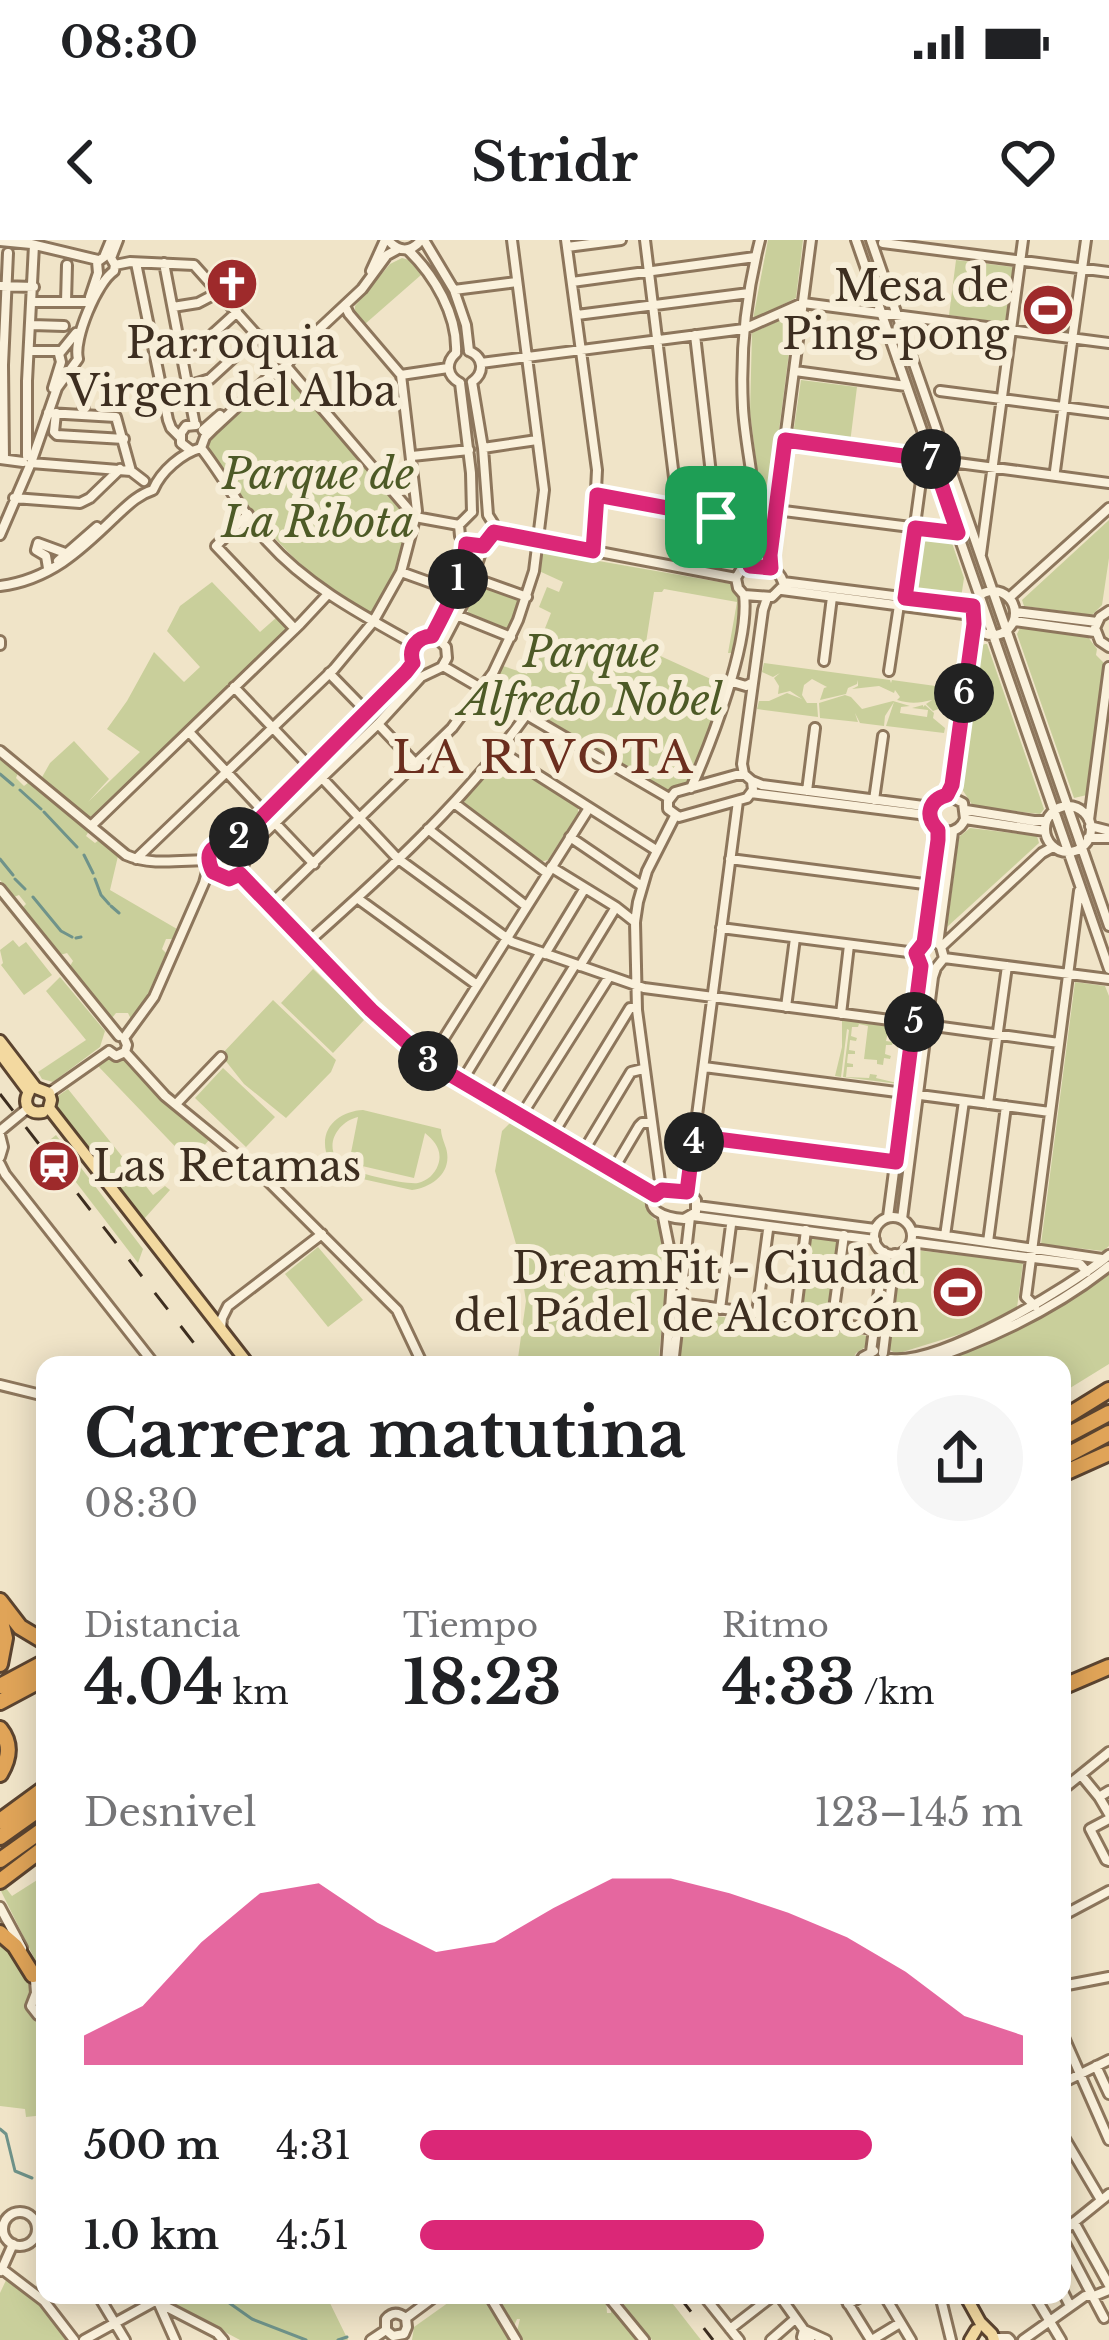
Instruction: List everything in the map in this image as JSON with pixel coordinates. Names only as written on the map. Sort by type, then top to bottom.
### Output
[{"type":"highway","points":[[1071,1414],[1109,1390]]},
{"type":"highway","points":[[1071,1433],[1109,1413]]},
{"type":"highway","points":[[1071,1453],[1109,1433]]},
{"type":"highway","points":[[1071,1470],[1109,1453]]},
{"type":"highway","points":[[0,1601],[20,1627],[36,1637]]},
{"type":"highway","points":[[0,1617],[5,1638],[0,1664]]},
{"type":"highway","points":[[1071,1687],[1109,1671]]},
{"type":"highway","points":[[0,1694],[36,1675]]},
{"type":"highway","points":[[0,1729],[8,1742],[0,1774]]},
{"type":"highway","points":[[0,1821],[36,1795]]},
{"type":"highway","points":[[0,1837],[36,1811]]},
{"type":"highway","points":[[0,1860],[36,1834]]},
{"type":"highway","points":[[0,1878],[36,1852]]},
{"type":"highway","points":[[0,1933],[32,1972]]},
{"type":"main road","points":[[0,1041],[38,1091]]},
{"type":"main road","points":[[0,1053],[51,1100],[46,1110],[35,1113],[26,1098],[38,1091]]},
{"type":"main road","points":[[46,1110],[240,1356]]},
{"type":"main road","points":[[46,1110],[239,1356]]},
{"type":"main road","points":[[968,2304],[984,2336]]},
{"type":"street","points":[[102,274],[96,268],[107,260],[115,240]]},
{"type":"street","points":[[201,430],[264,375],[273,353],[299,342],[360,286],[386,240],[427,270],[454,327],[456,353]]},
{"type":"street","points":[[201,430],[285,364],[345,306],[387,255],[422,240],[454,290],[469,351]]},
{"type":"street","points":[[270,905],[452,728],[483,687],[511,637],[526,597],[540,541],[544,490],[512,240]]},
{"type":"street","points":[[593,551],[596,470],[567,244],[621,240]]},
{"type":"street","points":[[645,240],[678,510]]},
{"type":"street","points":[[750,566],[754,524],[743,406],[744,328],[760,240]]},
{"type":"street","points":[[771,568],[812,240]]},
{"type":"street","points":[[856,240],[1109,969]]},
{"type":"street","points":[[871,240],[1109,926]]},
{"type":"street","points":[[981,556],[1023,240]]},
{"type":"street","points":[[1055,471],[1085,240]]},
{"type":"street","points":[[0,241],[32,243],[107,260],[194,265],[415,517],[459,525]]},
{"type":"street","points":[[880,265],[883,242],[1109,272]]},
{"type":"street","points":[[27,461],[32,243]]},
{"type":"street","points":[[8,253],[3,287],[2,460],[120,469],[131,471],[148,485]]},
{"type":"street","points":[[572,282],[756,257]]},
{"type":"street","points":[[102,274],[112,273],[107,260]]},
{"type":"street","points":[[136,262],[170,428],[184,444],[201,448]]},
{"type":"street","points":[[164,262],[201,448],[266,540],[328,594],[414,644]]},
{"type":"street","points":[[66,302],[67,266]]},
{"type":"street","points":[[68,349],[102,274]]},
{"type":"street","points":[[0,535],[27,461],[52,413],[68,349],[102,274]]},
{"type":"street","points":[[454,290],[517,282]]},
{"type":"street","points":[[3,287],[34,287]]},
{"type":"street","points":[[173,307],[198,303],[219,292]]},
{"type":"street","points":[[577,315],[749,293]]},
{"type":"street","points":[[33,302],[88,302]]},
{"type":"street","points":[[481,364],[744,328],[803,303],[1109,343]]},
{"type":"street","points":[[136,860],[329,674],[373,622],[401,572],[415,517],[401,375],[345,306]]},
{"type":"street","points":[[181,347],[203,343],[237,312]]},
{"type":"street","points":[[32,325],[64,326]]},
{"type":"street","points":[[188,386],[210,379],[258,335]]},
{"type":"street","points":[[694,335],[716,517]]},
{"type":"street","points":[[0,524],[66,364],[78,359],[68,349],[30,351]]},
{"type":"street","points":[[273,353],[288,351],[285,364]]},
{"type":"street","points":[[469,351],[479,358],[480,374],[472,382],[460,383],[448,368],[450,359],[469,351]]},
{"type":"street","points":[[401,375],[448,368]]},
{"type":"street","points":[[795,371],[907,386]]},
{"type":"street","points":[[83,415],[86,380]]},
{"type":"street","points":[[442,642],[458,616],[483,546],[494,532],[472,382]]},
{"type":"street","points":[[459,525],[472,512],[460,383]]},
{"type":"street","points":[[940,391],[1109,413]]},
{"type":"street","points":[[52,413],[116,417],[131,471]]},
{"type":"street","points":[[52,413],[57,435],[124,439]]},
{"type":"street","points":[[0,582],[24,578],[68,554],[160,477],[184,444],[186,426],[201,430]]},
{"type":"street","points":[[483,448],[537,440]]},
{"type":"street","points":[[785,440],[1109,483]]},
{"type":"street","points":[[412,456],[469,450]]},
{"type":"street","points":[[890,671],[929,459]]},
{"type":"street","points":[[14,498],[80,503],[120,469]]},
{"type":"street","points":[[0,582],[21,583],[70,559],[148,485]]},
{"type":"street","points":[[597,495],[754,524]]},
{"type":"street","points":[[1009,598],[1109,508]]},
{"type":"street","points":[[776,510],[958,533]]},
{"type":"street","points":[[472,512],[488,515]]},
{"type":"street","points":[[248,514],[216,546],[295,629]]},
{"type":"street","points":[[459,525],[466,544],[483,546]]},
{"type":"street","points":[[494,532],[736,578]]},
{"type":"street","points":[[46,565],[46,556],[36,550],[38,543],[68,554]]},
{"type":"street","points":[[432,636],[454,591],[466,544]]},
{"type":"street","points":[[691,788],[716,726],[746,608],[736,578],[740,569],[750,566],[781,574],[777,595],[744,595]]},
{"type":"street","points":[[401,572],[454,591]]},
{"type":"street","points":[[474,578],[526,597]]},
{"type":"street","points":[[782,586],[832,597],[902,601]]},
{"type":"street","points":[[782,586],[973,615]]},
{"type":"street","points":[[947,795],[973,615],[980,596],[993,591],[1009,598],[1015,616],[1007,631],[993,635],[981,632],[973,615]]},
{"type":"street","points":[[91,826],[328,594]]},
{"type":"street","points":[[824,661],[832,597]]},
{"type":"street","points":[[767,598],[742,772],[762,785],[931,807]]},
{"type":"street","points":[[1096,627],[1109,610]]},
{"type":"street","points":[[458,616],[511,637]]},
{"type":"street","points":[[1015,616],[1096,627]]},
{"type":"street","points":[[1096,627],[1100,641],[1109,647]]},
{"type":"street","points":[[245,854],[428,672],[443,665],[447,652],[432,636],[414,644],[411,653],[413,663],[428,672]]},
{"type":"street","points":[[121,1042],[107,1045],[109,1051],[116,1056],[154,997],[216,845],[242,837],[413,663]]},
{"type":"street","points":[[443,665],[669,798]]},
{"type":"street","points":[[1050,846],[1068,852],[1082,847],[1088,838],[1109,667]]},
{"type":"street","points":[[329,674],[368,713]]},
{"type":"street","points":[[729,681],[746,686],[753,682]]},
{"type":"street","points":[[234,687],[311,767]]},
{"type":"street","points":[[307,943],[454,803],[527,714]]},
{"type":"street","points":[[378,724],[416,765]]},
{"type":"street","points":[[807,791],[815,728]]},
{"type":"street","points":[[188,732],[265,813]]},
{"type":"street","points":[[874,800],[883,736]]},
{"type":"street","points":[[500,751],[656,850]]},
{"type":"street","points":[[0,752],[126,855],[136,860],[209,862]]},
{"type":"street","points":[[322,778],[397,858],[505,939],[635,986],[914,1024]]},
{"type":"street","points":[[675,816],[668,809],[675,792],[748,778]]},
{"type":"street","points":[[748,778],[752,794]]},
{"type":"street","points":[[890,1356],[890,1253],[875,1234],[693,1213],[684,1220],[663,1217],[655,1210],[658,1192],[635,986],[635,922],[642,886],[675,816],[752,794],[930,818],[938,830],[924,943],[916,953]]},
{"type":"street","points":[[930,818],[931,807],[947,795],[960,800],[966,815]]},
{"type":"street","points":[[687,1192],[738,801]]},
{"type":"street","points":[[454,803],[549,870],[635,922]]},
{"type":"street","points":[[1050,846],[1046,826],[1054,811],[1068,806],[1109,835]]},
{"type":"street","points":[[429,1062],[589,808]]},
{"type":"street","points":[[966,815],[1046,826]]},
{"type":"street","points":[[938,830],[952,832],[966,815]]},
{"type":"street","points":[[275,824],[314,864]]},
{"type":"street","points":[[427,829],[526,905]]},
{"type":"street","points":[[944,958],[940,945],[952,832]]},
{"type":"street","points":[[1088,838],[1109,835]]},
{"type":"street","points":[[570,837],[642,886]]},
{"type":"street","points":[[209,862],[217,875],[229,879],[240,874],[245,854],[230,842]]},
{"type":"street","points":[[924,943],[940,945],[1050,846]]},
{"type":"street","points":[[730,860],[932,885]]},
{"type":"street","points":[[240,874],[371,1010],[429,1062],[613,1170],[658,1192],[694,1196],[671,1356]]},
{"type":"street","points":[[204,883],[217,875]]},
{"type":"street","points":[[1022,1312],[1080,884]]},
{"type":"street","points":[[462,1081],[585,888]]},
{"type":"street","points":[[0,892],[176,1105],[264,1177],[397,1310],[419,1356]]},
{"type":"street","points":[[356,898],[477,985]]},
{"type":"street","points":[[493,1099],[616,907]]},
{"type":"street","points":[[721,928],[916,953]]},
{"type":"street","points":[[785,1007],[795,938]]},
{"type":"street","points":[[841,1014],[850,945]]},
{"type":"street","points":[[888,1217],[921,966],[916,953]]},
{"type":"street","points":[[944,958],[1109,979]]},
{"type":"street","points":[[911,1237],[902,1219],[936,968],[944,958]]},
{"type":"street","points":[[921,966],[936,968]]},
{"type":"street","points":[[988,1104],[1007,966]]},
{"type":"street","points":[[521,1116],[609,977]]},
{"type":"street","points":[[553,1134],[630,1008],[637,1008]]},
{"type":"street","points":[[927,1025],[1060,1043]]},
{"type":"street","points":[[38,1091],[109,1051]]},
{"type":"street","points":[[176,1105],[221,1057]]},
{"type":"street","points":[[704,1067],[1051,1112]]},
{"type":"street","points":[[583,1152],[632,1072],[643,1069]]},
{"type":"street","points":[[945,1236],[964,1101]]},
{"type":"street","points":[[988,1242],[1006,1106]]},
{"type":"street","points":[[28,1108],[0,1133],[1,1166],[148,1356]]},
{"type":"street","points":[[613,1170],[639,1126],[651,1123]]},
{"type":"street","points":[[694,1136],[896,1162]]},
{"type":"street","points":[[693,1213],[844,1235],[875,1234]]},
{"type":"street","points":[[663,1217],[673,1267],[669,1356]]},
{"type":"street","points":[[875,1234],[888,1217],[902,1219]]},
{"type":"street","points":[[720,1309],[731,1225]]},
{"type":"street","points":[[757,1313],[768,1230]]},
{"type":"street","points":[[795,1319],[806,1230]]},
{"type":"street","points":[[222,1331],[228,1306],[322,1234]]},
{"type":"street","points":[[832,1324],[844,1235]]},
{"type":"street","points":[[911,1237],[988,1242],[1081,1264],[1087,1272]]},
{"type":"street","points":[[911,1237],[1107,1260]]},
{"type":"street","points":[[890,1253],[905,1250],[911,1237]]},
{"type":"street","points":[[871,1352],[890,1253]]},
{"type":"street","points":[[916,1356],[1035,1306],[1107,1260]]},
{"type":"street","points":[[939,1356],[1027,1319],[1107,1260]]},
{"type":"street","points":[[1026,1297],[1035,1306]]},
{"type":"street","points":[[680,1304],[874,1329]]},
{"type":"street","points":[[871,1352],[882,1356]]},
{"type":"street","points":[[865,1356],[871,1352]]},
{"type":"street","points":[[0,1385],[36,1394]]},
{"type":"street","points":[[1071,1783],[1109,1752]]},
{"type":"street","points":[[1081,1775],[1109,1816],[1090,1829],[1109,1861]]},
{"type":"street","points":[[1099,1797],[1109,1791]]},
{"type":"street","points":[[1071,1911],[1109,1891]]},
{"type":"street","points":[[0,1907],[36,1979]]},
{"type":"street","points":[[1071,1984],[1109,1977]]},
{"type":"street","points":[[1071,2056],[1105,2122],[1109,2140]]},
{"type":"street","points":[[1071,2078],[1109,2060]]},
{"type":"street","points":[[1096,2066],[1109,2094]]},
{"type":"street","points":[[1071,2150],[1105,2197],[1071,2225]]},
{"type":"street","points":[[36,2226],[29,2215],[15,2213],[2,2221],[5,2237],[13,2244],[25,2245],[36,2231]]},
{"type":"street","points":[[1023,2340],[1070,2306],[1109,2287],[1074,2222]]},
{"type":"street","points":[[13,2244],[1,2271],[36,2295]]},
{"type":"street","points":[[1071,2255],[1104,2318]]},
{"type":"street","points":[[46,2304],[74,2340]]},
{"type":"street","points":[[104,2304],[125,2340]]},
{"type":"street","points":[[84,2340],[152,2304]]},
{"type":"street","points":[[157,2304],[175,2340]]},
{"type":"street","points":[[160,2304],[223,2340]]},
{"type":"street","points":[[406,2318],[425,2304]]},
{"type":"street","points":[[494,2304],[516,2340]]},
{"type":"street","points":[[614,2304],[644,2340]]},
{"type":"street","points":[[710,2304],[739,2340]]},
{"type":"street","points":[[730,2329],[764,2304]]},
{"type":"street","points":[[784,2304],[804,2330],[826,2340]]},
{"type":"street","points":[[848,2304],[871,2340],[900,2323]]},
{"type":"street","points":[[889,2304],[910,2338]]},
{"type":"street","points":[[942,2304],[951,2340]]},
{"type":"street","points":[[1039,2304],[1061,2340]]},
{"type":"street","points":[[168,2323],[166,2313],[173,2310]]},
{"type":"street","points":[[390,2315],[406,2318],[406,2337],[386,2330],[390,2315]]},
{"type":"street","points":[[771,2340],[796,2319]]},
{"type":"street","points":[[371,2340],[386,2330]]},
{"type":"street","points":[[804,2330],[802,2337],[810,2340]]},
{"type":"street","points":[[984,2336],[1009,2339]]},
{"type":"green space","points":[[768,240],[803,240],[796,298],[753,319]]},
{"type":"green space","points":[[402,258],[421,275],[365,324],[355,306],[390,264]]},
{"type":"green space","points":[[956,260],[1013,267],[1005,323],[949,315]]},
{"type":"green space","points":[[794,314],[763,554],[750,412],[752,333]]},
{"type":"green space","name":"Parque de La Ribota","points":[[283,370],[410,519],[398,570],[372,614],[323,583],[277,541],[205,444],[271,376]]},
{"type":"green space","points":[[801,380],[857,387],[850,443],[793,435]]},
{"type":"green space","points":[[1109,520],[1102,605],[1092,615],[1024,606],[1022,600]]},
{"type":"green space","points":[[920,536],[951,540],[964,578],[961,598],[913,592]]},
{"type":"green space","name":"Parque Alfredo Nobel","points":[[547,552],[731,584],[744,602],[733,653],[728,653],[737,602],[664,589],[654,592],[645,649],[724,685],[687,785],[668,790],[494,688],[503,666],[527,674],[551,613],[539,607],[547,587],[559,592],[563,582],[539,571]]},
{"type":"green space","points":[[212,582],[260,632],[277,617],[287,629],[87,817],[41,779],[50,763],[74,741],[109,779],[88,802],[140,752],[107,729],[154,652],[184,682],[200,667],[167,631],[180,606]]},
{"type":"green space","points":[[483,585],[517,599],[520,606],[511,627],[470,616],[467,609],[476,588]]},
{"type":"green space","points":[[1020,628],[1088,637],[1105,664],[1087,795],[1074,798],[1017,634]]},
{"type":"green space","points":[[987,644],[1044,809],[1040,814],[973,806],[958,783],[976,647]]},
{"type":"green space","points":[[764,663],[950,688],[947,706],[933,711],[926,704],[932,700],[897,700],[895,690],[879,686],[852,689],[858,680],[846,694],[820,700],[827,687],[812,679],[804,685],[802,695],[807,703],[817,703],[818,717],[757,709],[759,701],[787,693],[802,699],[790,691],[778,694],[774,678],[780,673],[773,677],[762,672]]},
{"type":"green space","points":[[845,695],[862,709],[893,701],[910,706],[901,707],[900,713],[927,717],[928,710],[912,708],[925,705],[945,728],[944,733],[886,726],[894,702],[884,726],[860,723],[855,713],[858,722],[820,718],[819,703]]},
{"type":"green space","points":[[0,759],[18,773],[16,778],[24,786],[29,782],[89,831],[86,836],[118,856],[110,890],[177,929],[172,939],[166,939],[162,949],[166,953],[131,1019],[128,1013],[112,1018],[70,966],[73,961],[67,953],[60,955],[22,908],[26,904],[19,895],[14,897],[0,880]]},
{"type":"green space","points":[[504,761],[578,807],[548,860],[540,862],[464,804]]},
{"type":"green space","points":[[970,828],[1037,836],[1039,843],[947,927],[959,837]]},
{"type":"green space","points":[[13,940],[19,947],[26,942],[52,975],[24,995],[1,965],[0,950]]},
{"type":"green space","points":[[313,969],[365,1019],[333,1053],[281,1003]]},
{"type":"green space","points":[[60,977],[105,1031],[100,1047],[53,1082],[42,1079],[38,1072],[86,1040],[46,991]]},
{"type":"green space","points":[[1075,982],[1105,986],[1109,996],[1109,1246],[1103,1251],[1041,1244]]},
{"type":"green space","points":[[273,1000],[336,1060],[331,1072],[286,1118],[244,1084],[221,1055]]},
{"type":"green space","points":[[842,1020],[906,1029],[899,1084],[843,1077],[847,1029],[841,1077],[835,1076]],"holes":[[[868,1026],[864,1059],[883,1065],[884,1058],[891,1056],[885,1054],[886,1045],[893,1042],[886,1041],[888,1032],[904,1030],[897,1083],[870,1074],[869,1078],[846,1077],[847,1067],[853,1067],[847,1063],[848,1054],[855,1054],[849,1050],[850,1040],[857,1038],[851,1036],[852,1027]]]},
{"type":"green space","points":[[128,1058],[164,1103],[209,1140],[190,1162],[98,1066],[109,1059]]},
{"type":"green space","points":[[223,1068],[275,1117],[246,1147],[195,1098]]},
{"type":"green space","points":[[68,1089],[153,1195],[165,1186],[170,1190],[144,1219],[57,1113],[58,1096]]},
{"type":"green space","points":[[355,1111],[441,1129],[447,1157],[444,1171],[434,1182],[412,1190],[331,1172],[326,1135],[340,1117]],"holes":[[[358,1117],[349,1163],[414,1178],[425,1133],[439,1155],[433,1174],[418,1183],[350,1169],[337,1160],[334,1137]]]},
{"type":"green space","points":[[516,1117],[650,1195],[648,1205],[659,1223],[668,1263],[659,1356],[518,1356],[526,1301],[518,1251],[495,1171],[502,1131]]},
{"type":"green space","points":[[56,1135],[143,1249],[138,1263],[46,1143]]},
{"type":"green space","points":[[810,1236],[838,1240],[826,1318],[800,1314]]},
{"type":"green space","points":[[318,1247],[363,1300],[328,1327],[285,1274]]},
{"type":"green space","name":"DreamFit - Ciudad del Pádel de Alcorcón","points":[[915,1250],[1023,1263],[1017,1308],[964,1333],[896,1354],[889,1349],[901,1261]]},
{"type":"green space","points":[[1109,1272],[1109,1364],[1071,1387],[1071,1356],[954,1356],[1023,1325]]},
{"type":"green space","points":[[685,1312],[869,1336],[867,1346],[854,1356],[680,1356]]},
{"type":"green space","points":[[36,1881],[36,1962],[0,1889],[5,1887],[12,1896]]},
{"type":"green space","points":[[0,1937],[29,1979],[25,2007],[36,2019],[36,2116],[26,2117],[25,2109],[0,2106]]},
{"type":"green space","points":[[8,2276],[36,2298],[36,2304],[43,2304],[71,2340],[0,2340],[0,2293]]},
{"type":"green space","points":[[172,2304],[330,2304],[348,2340],[240,2340]]},
{"type":"green space","points":[[446,2304],[489,2304],[510,2340],[412,2340],[414,2327]]},
{"type":"green space","points":[[501,2304],[606,2304],[607,2313],[611,2307],[639,2340],[522,2340],[517,2331],[520,2319],[514,2326]]},
{"type":"green space","points":[[622,2304],[673,2304],[701,2340],[652,2340]]},
{"type":"waterway","points":[[0,774],[13,785]]},
{"type":"waterway","points":[[20,790],[41,809]]},
{"type":"waterway","points":[[44,812],[77,847]]},
{"type":"waterway","points":[[84,855],[93,873]]},
{"type":"waterway","points":[[0,859],[13,875]]},
{"type":"waterway","points":[[15,879],[25,889]]},
{"type":"waterway","points":[[95,879],[109,904]]},
{"type":"waterway","points":[[33,897],[61,931],[72,937]]},
{"type":"waterway","points":[[111,906],[119,913]]},
{"type":"waterway","points":[[76,938],[81,937]]},
{"type":"waterway","points":[[0,2129],[6,2134],[15,2171],[32,2178]]},
{"type":"waterway","points":[[231,2304],[252,2319],[306,2340]]},
{"type":"waterway","points":[[338,2340],[347,2337]]},
{"type":"railway","points":[[0,1094],[204,1356]]},
{"type":"railway","points":[[685,2304],[713,2340]]},
{"type":"place","name":"Parroquia Virgen del Alba","points":[[232,284]]},
{"type":"place","name":"Mesa de Ping-pong","points":[[1048,310]]},
{"type":"place","name":"Las Retamas","points":[[54,1166]]},
{"type":"place","name":"DreamFit - Ciudad del Pádel de Alcorcón","points":[[958,1292]]},
{"type":"district","name":"LA RIVOTA","points":[[544,757]]},
{"type":"route","points":[[785,440],[933,460],[958,533],[915,528],[905,598],[973,606],[974,624],[952,788],[935,800],[929,814],[938,840],[924,943],[916,953],[921,966],[896,1162],[694,1136],[687,1192],[669,1189],[655,1195],[429,1062],[371,1010],[243,876],[223,878],[209,860],[216,845],[242,837],[406,672],[413,663],[414,644],[432,636],[444,614],[466,544],[483,546],[494,532],[593,551],[597,495],[716,517],[754,524],[750,566],[771,568],[785,440]]}]
